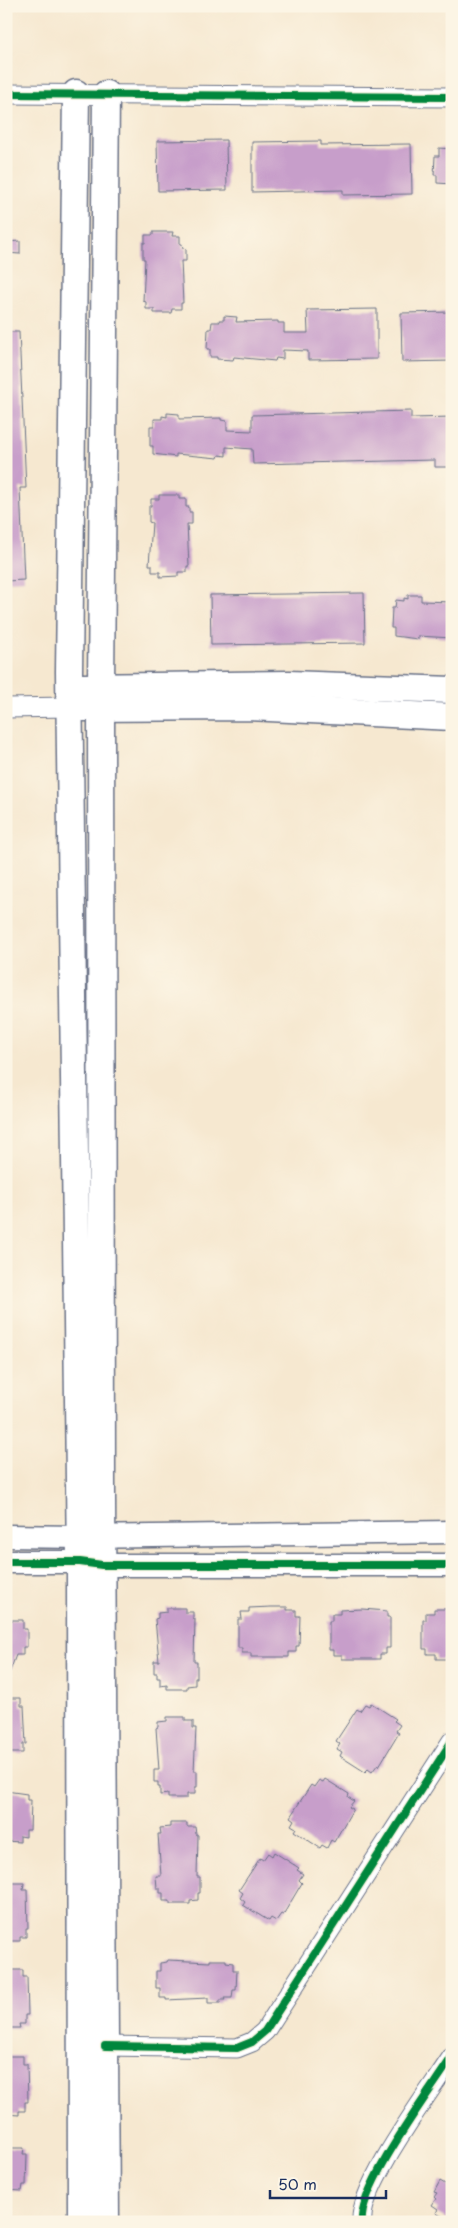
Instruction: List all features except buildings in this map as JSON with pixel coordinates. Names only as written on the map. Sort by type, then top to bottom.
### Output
[{"type":"main road","points":[[76,93],[70,698],[91,1536]]},
{"type":"main road","points":[[81,2222],[91,1564],[106,94]]},
{"type":"main road","points":[[70,698],[289,684],[452,690]]},
{"type":"main road","points":[[101,697],[249,707],[452,717]]},
{"type":"main road","points":[[91,1564],[105,2046],[106,2222]]},
{"type":"street","points":[[6,94],[76,93],[387,98],[452,96]]},
{"type":"street","points":[[6,708],[70,698]]},
{"type":"street","points":[[6,1536],[452,1532]]},
{"type":"street","points":[[6,1562],[452,1565]]},
{"type":"street","points":[[105,2046],[237,2048],[252,2042],[265,2031],[452,1741]]},
{"type":"street","points":[[362,2222],[361,2213],[376,2174],[452,2057]]},
{"type":"cycle path","points":[[6,94],[452,97]]},
{"type":"cycle path","points":[[6,1562],[80,1562],[102,1565],[452,1565]]},
{"type":"cycle path","points":[[105,2046],[237,2048],[252,2042],[265,2031],[452,1741]]},
{"type":"cycle path","points":[[362,2222],[364,2206],[371,2186],[383,2163],[413,2114],[452,2057]]}]
